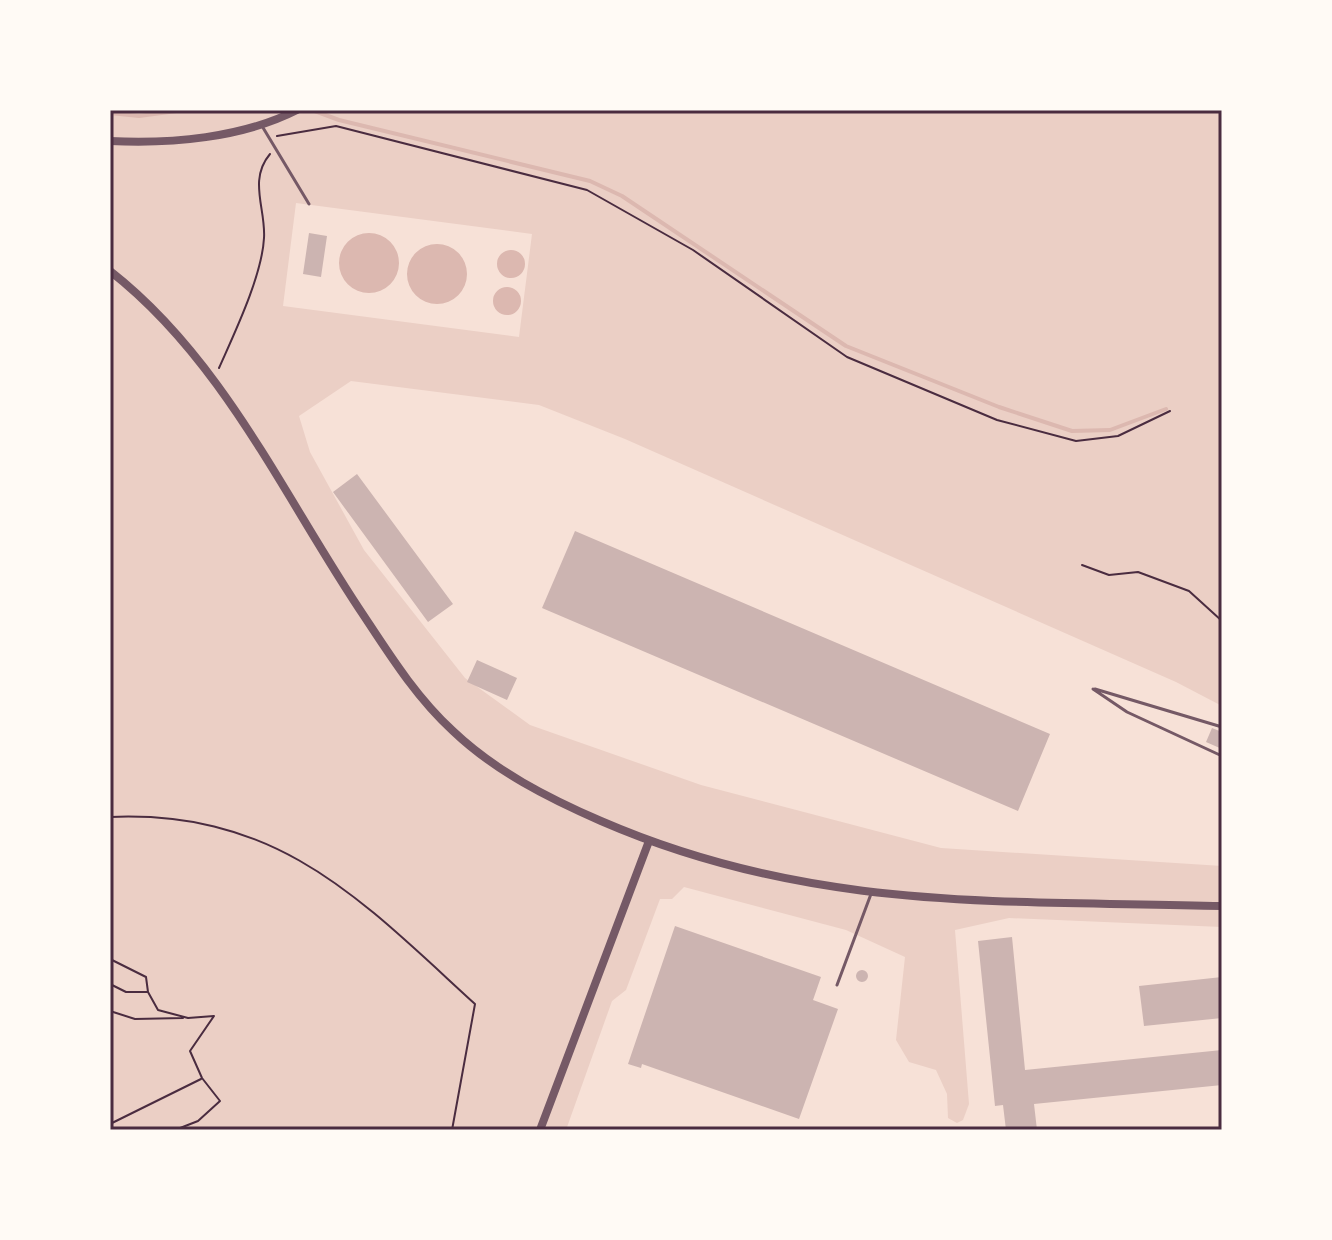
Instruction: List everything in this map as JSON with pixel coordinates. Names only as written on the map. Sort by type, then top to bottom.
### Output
[{"type":"street","points":[[110,141],[195,138],[262,126],[297,110]]},
{"type":"street","points":[[110,271],[164,320],[214,380],[400,671],[453,732],[506,773],[577,810],[649,841],[725,866],[871,894],[963,901],[1222,906]]},
{"type":"street","points":[[540,1130],[649,841]]},
{"type":"lane","points":[[262,126],[309,204]]},
{"type":"lane","points":[[1222,727],[1093,689],[1127,712],[1222,756]]},
{"type":"lane","points":[[837,985],[871,894]]},
{"type":"path","points":[[268,138],[336,126],[587,190],[693,250],[847,357],[997,420],[1076,441],[1118,436],[1170,411]]},
{"type":"path","points":[[214,380],[242,316],[264,239],[258,178],[263,163],[274,149]]},
{"type":"path","points":[[1082,565],[1109,575],[1138,572],[1189,591],[1222,621]]},
{"type":"path","points":[[110,817],[144,816],[237,833],[303,860],[357,896],[475,1004],[452,1130]]},
{"type":"path","points":[[110,959],[146,977],[148,992],[158,1010],[188,1018]]},
{"type":"path","points":[[110,984],[126,992],[148,992]]},
{"type":"path","points":[[110,1011],[135,1019],[214,1016],[190,1051],[202,1078],[220,1101],[198,1121],[175,1130]]},
{"type":"path","points":[[110,1124],[202,1078]]},
{"type":"shaded area","points":[[110,110],[1222,110],[1222,706],[1176,682],[625,439],[539,405],[351,381],[299,416],[310,452],[364,550],[465,678],[530,725],[701,785],[941,848],[1222,866],[1222,927],[1009,918],[955,930],[969,1104],[963,1120],[957,1123],[948,1118],[947,1094],[936,1070],[909,1062],[896,1040],[905,957],[846,930],[684,887],[672,899],[660,899],[626,990],[612,1001],[566,1130],[110,1130]],"holes":[[[296,203],[532,234],[519,337],[283,306]]]},
{"type":"shaded area","points":[[369,233],[390,242],[399,263],[390,284],[369,293],[348,284],[339,263],[348,242]]},
{"type":"shaded area","points":[[437,244],[458,253],[467,274],[458,295],[437,304],[416,295],[407,274],[416,253]]},
{"type":"shaded area","points":[[511,250],[521,254],[525,264],[521,274],[511,278],[501,274],[497,264],[501,254]]},
{"type":"shaded area","points":[[507,287],[517,291],[521,301],[517,311],[507,315],[497,311],[493,301],[497,291]]},
{"type":"building","points":[[309,233],[327,236],[321,277],[303,274]]},
{"type":"building","points":[[357,474],[453,604],[428,622],[333,492]]},
{"type":"building","points":[[575,531],[1050,734],[1018,811],[542,608]]},
{"type":"building","points":[[477,660],[517,678],[507,700],[467,682]]},
{"type":"building","points":[[1212,728],[1222,732],[1222,749],[1206,742]]},
{"type":"building","points":[[675,926],[821,977],[813,1000],[838,1009],[799,1119],[642,1064],[641,1068],[628,1064]]},
{"type":"building","points":[[1012,937],[1025,1070],[1222,1050],[1222,1085],[1034,1104],[1037,1130],[1006,1130],[1003,1105],[995,1106],[978,941]]},
{"type":"building","points":[[857,971],[867,971],[867,981],[857,981]]},
{"type":"building","points":[[1222,977],[1222,1018],[1144,1026],[1139,986]]},
{"type":"waterway","points":[[110,113],[139,116],[184,110]]},
{"type":"waterway","points":[[312,110],[339,120],[590,181],[622,196],[846,346],[999,407],[1072,431],[1110,430],[1166,409]]}]
